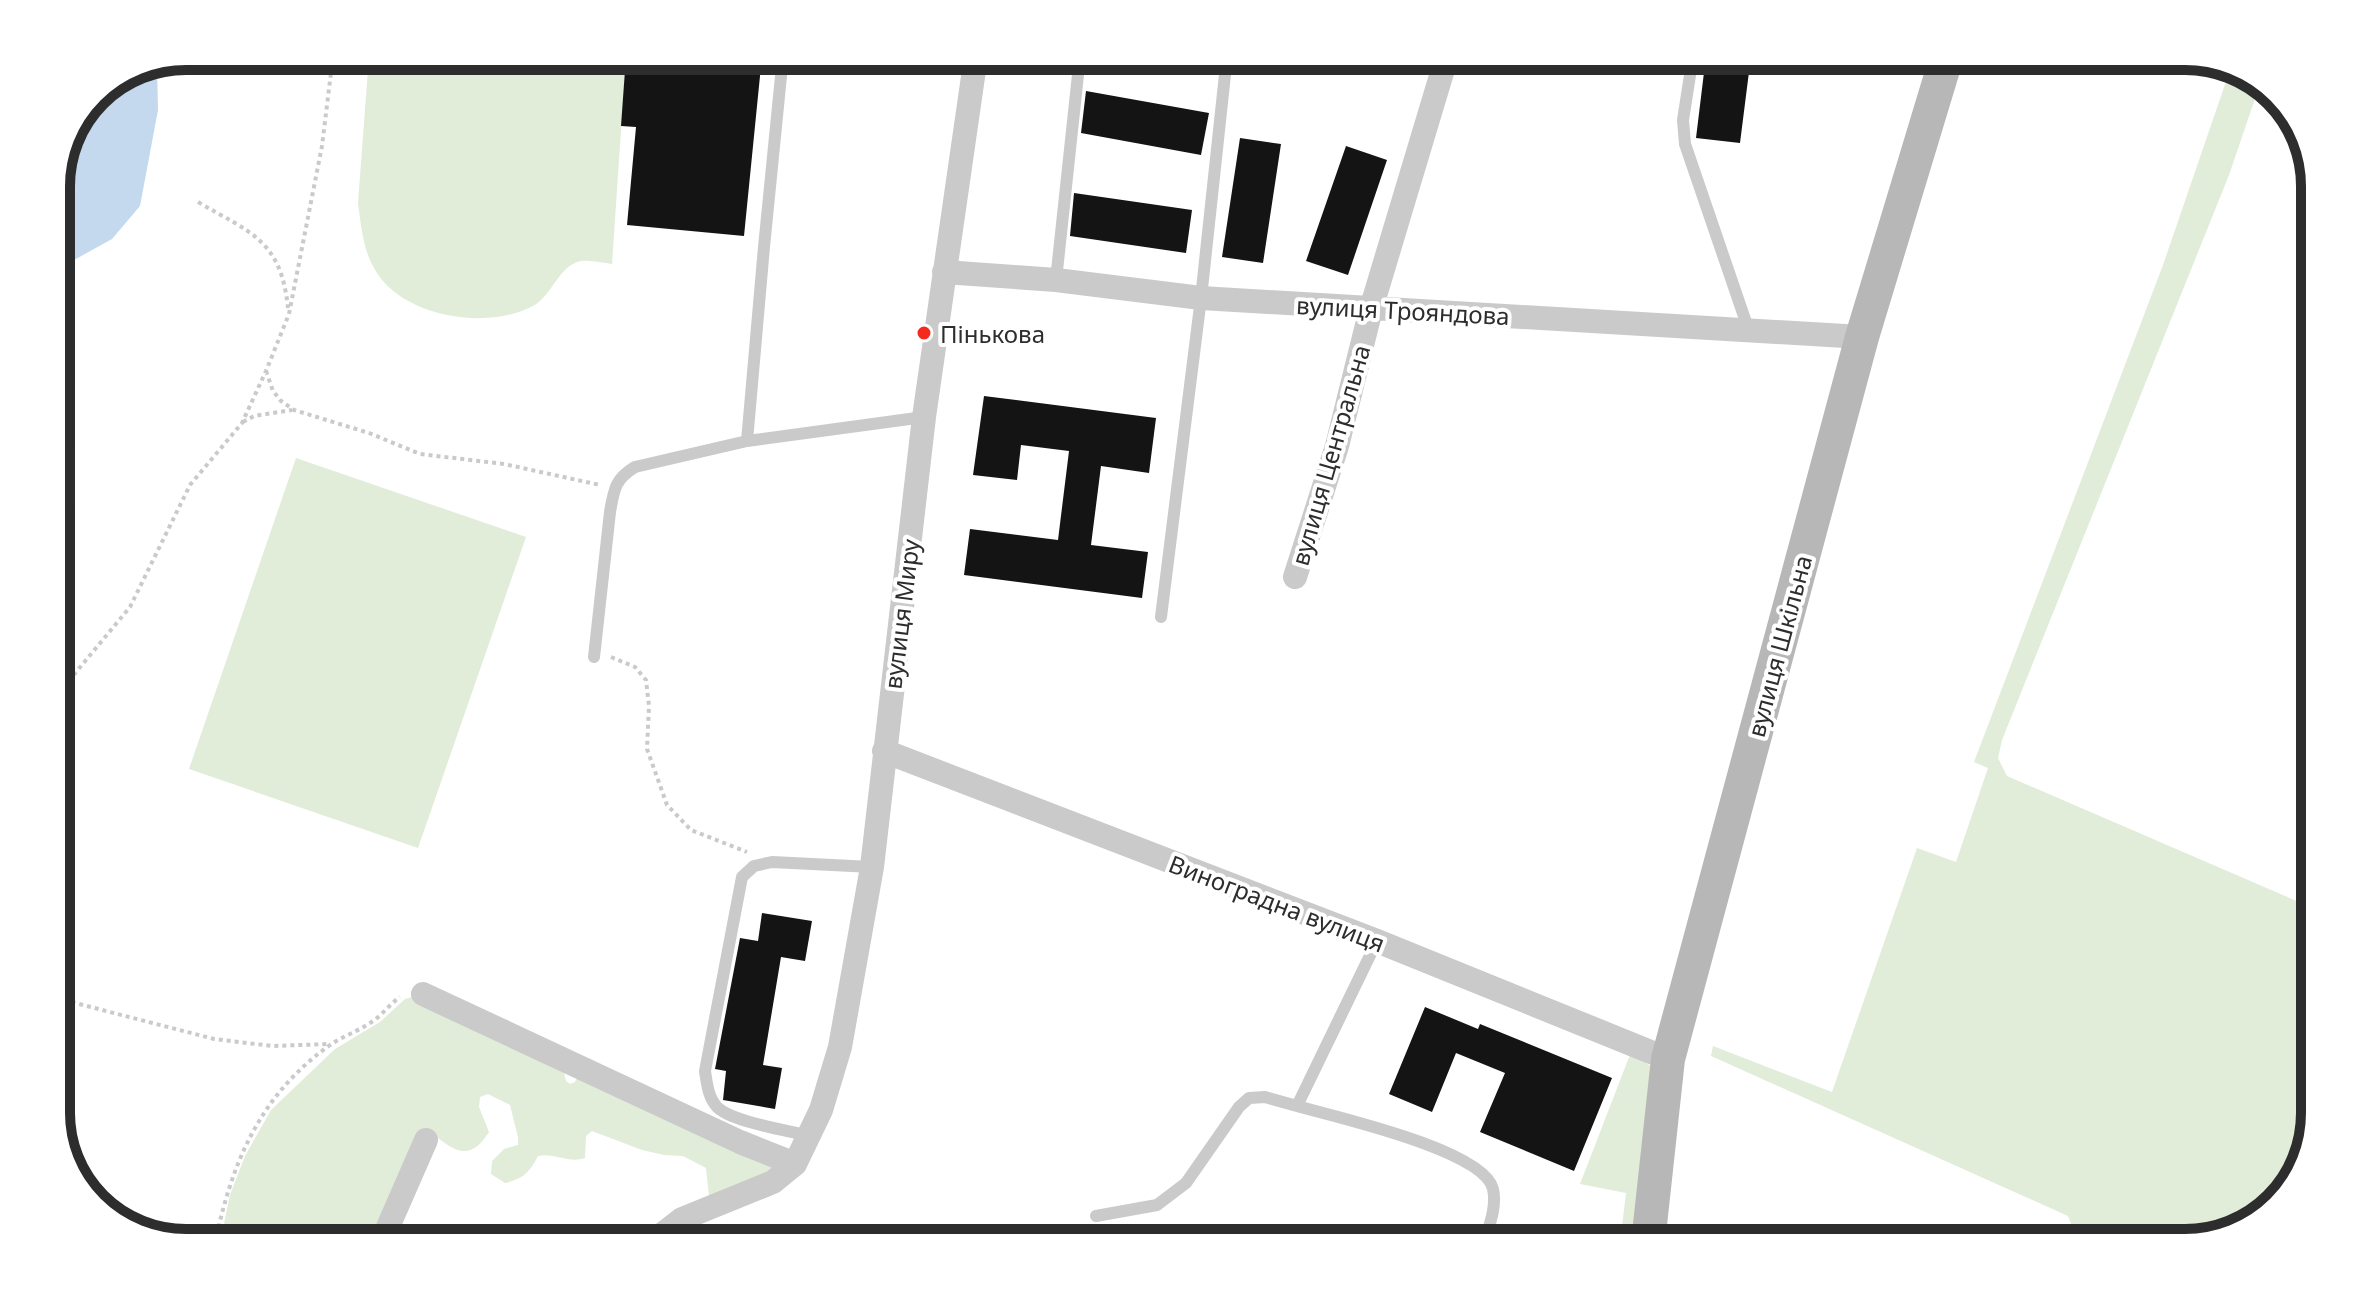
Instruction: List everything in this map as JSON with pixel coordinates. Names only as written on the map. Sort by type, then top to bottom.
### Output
[{"type":"street","name":"вулиця Миру","points":[[669,1229],[682,1219],[773,1182],[795,1164],[821,1110],[840,1047],[872,867],[924,417],[974,70]]},
{"type":"street","name":"вулиця Центральна","points":[[1295,577],[1337,446],[1371,309],[1443,70]]},
{"type":"street","name":"вулиця Шкільна","points":[[1650,1229],[1668,1059],[1862,337],[1943,70]]},
{"type":"street","name":"вулиця Трояндова","points":[[944,272],[1056,280],[1201,298],[1862,337]]},
{"type":"street","name":"Виноградна вулиця","points":[[884,751],[1377,941],[1668,1059]]},
{"type":"street","points":[[423,994],[740,1142],[795,1164]]},
{"type":"street","points":[[387,1229],[426,1140]]},
{"type":"lane","points":[[747,441],[782,70]]},
{"type":"lane","points":[[1056,280],[1078,70]]},
{"type":"lane","points":[[1161,617],[1225,70]]},
{"type":"lane","points":[[1691,70],[1683,120],[1685,144],[1749,331]]},
{"type":"lane","points":[[594,657],[614,489],[622,475],[635,467],[747,441],[924,417]]},
{"type":"lane","points":[[809,1136],[744,1120],[718,1108],[708,1092],[705,1071],[742,877],[754,866],[772,862],[872,867]]},
{"type":"lane","points":[[1297,1106],[1377,941]]},
{"type":"lane","points":[[1096,1216],[1157,1205],[1186,1183],[1239,1107],[1249,1098],[1265,1097],[1421,1142],[1468,1162],[1493,1186],[1494,1206],[1488,1229]]},
{"type":"path","points":[[70,679],[130,607],[190,485],[242,423],[266,371],[289,314],[322,146],[331,70]]},
{"type":"path","points":[[198,202],[267,245],[283,277],[289,314]]},
{"type":"path","points":[[266,371],[273,391],[294,410],[369,433],[420,454],[504,464],[614,489]]},
{"type":"path","points":[[242,423],[267,412],[294,410]]},
{"type":"path","points":[[595,639],[611,658],[635,667],[646,680],[649,706],[647,749],[667,805],[691,830],[772,862]]},
{"type":"path","points":[[218,1229],[226,1193],[241,1153],[267,1108],[300,1070],[332,1044],[376,1019],[401,996],[423,994]]},
{"type":"path","points":[[70,1002],[214,1039],[272,1046],[332,1044]]},
{"type":"green space","points":[[368,70],[625,70],[612,264],[581,261],[573,264],[533,306],[514,314],[469,318],[446,315],[403,298],[386,285],[374,268],[363,237],[358,203]]},
{"type":"green space","points":[[2227,79],[2256,95],[2229,175],[2002,740],[1998,758],[2007,776],[2301,903],[2300,1128],[2289,1164],[2281,1177],[2256,1205],[2229,1220],[2185,1229],[2073,1229],[2068,1216],[1711,1056],[1713,1046],[1832,1092],[1917,848],[1956,862],[1988,768],[1974,762],[2163,265]]},
{"type":"green space","points":[[296,458],[526,537],[418,848],[189,769]]},
{"type":"green space","points":[[412,997],[564,1073],[570,1084],[575,1082],[578,1074],[772,1161],[775,1170],[709,1196],[706,1168],[683,1156],[642,1150],[592,1131],[586,1136],[585,1158],[573,1160],[538,1156],[525,1174],[505,1183],[491,1174],[492,1161],[504,1149],[518,1145],[518,1137],[510,1105],[488,1094],[480,1097],[479,1107],[489,1132],[482,1141],[469,1151],[462,1151],[432,1133],[382,1229],[223,1229],[230,1195],[245,1156],[271,1110],[335,1049],[380,1022],[405,999]]},
{"type":"green space","points":[[1631,1052],[1653,1068],[1638,1229],[1622,1229],[1626,1193],[1580,1184]]},
{"type":"water","points":[[157,74],[158,110],[140,206],[112,239],[70,262],[70,178],[74,156],[90,122],[104,104],[122,90]]},
{"type":"building","points":[[625,70],[761,70],[744,236],[627,225],[636,127],[621,126]]},
{"type":"building","points":[[1704,70],[1749,70],[1740,143],[1696,138]]},
{"type":"building","points":[[1086,91],[1209,113],[1201,155],[1081,133]]},
{"type":"building","points":[[1240,138],[1281,144],[1263,263],[1222,257]]},
{"type":"building","points":[[1346,146],[1387,160],[1348,275],[1306,261]]},
{"type":"building","points":[[1074,193],[1192,210],[1186,253],[1070,236]]},
{"type":"building","points":[[984,396],[1156,418],[1149,473],[1101,466],[1091,545],[1148,552],[1142,598],[964,575],[970,529],[1058,540],[1069,451],[1021,445],[1017,480],[973,475]]},
{"type":"building","points":[[762,913],[812,921],[805,961],[781,957],[763,1065],[782,1068],[775,1109],[723,1100],[726,1071],[715,1069],[740,938],[758,941]]},
{"type":"building","points":[[1425,1007],[1478,1029],[1480,1024],[1612,1078],[1574,1171],[1480,1132],[1505,1073],[1456,1053],[1432,1112],[1389,1094]]},
{"type":"place","name":"Пінькова","points":[[924,333]]}]
